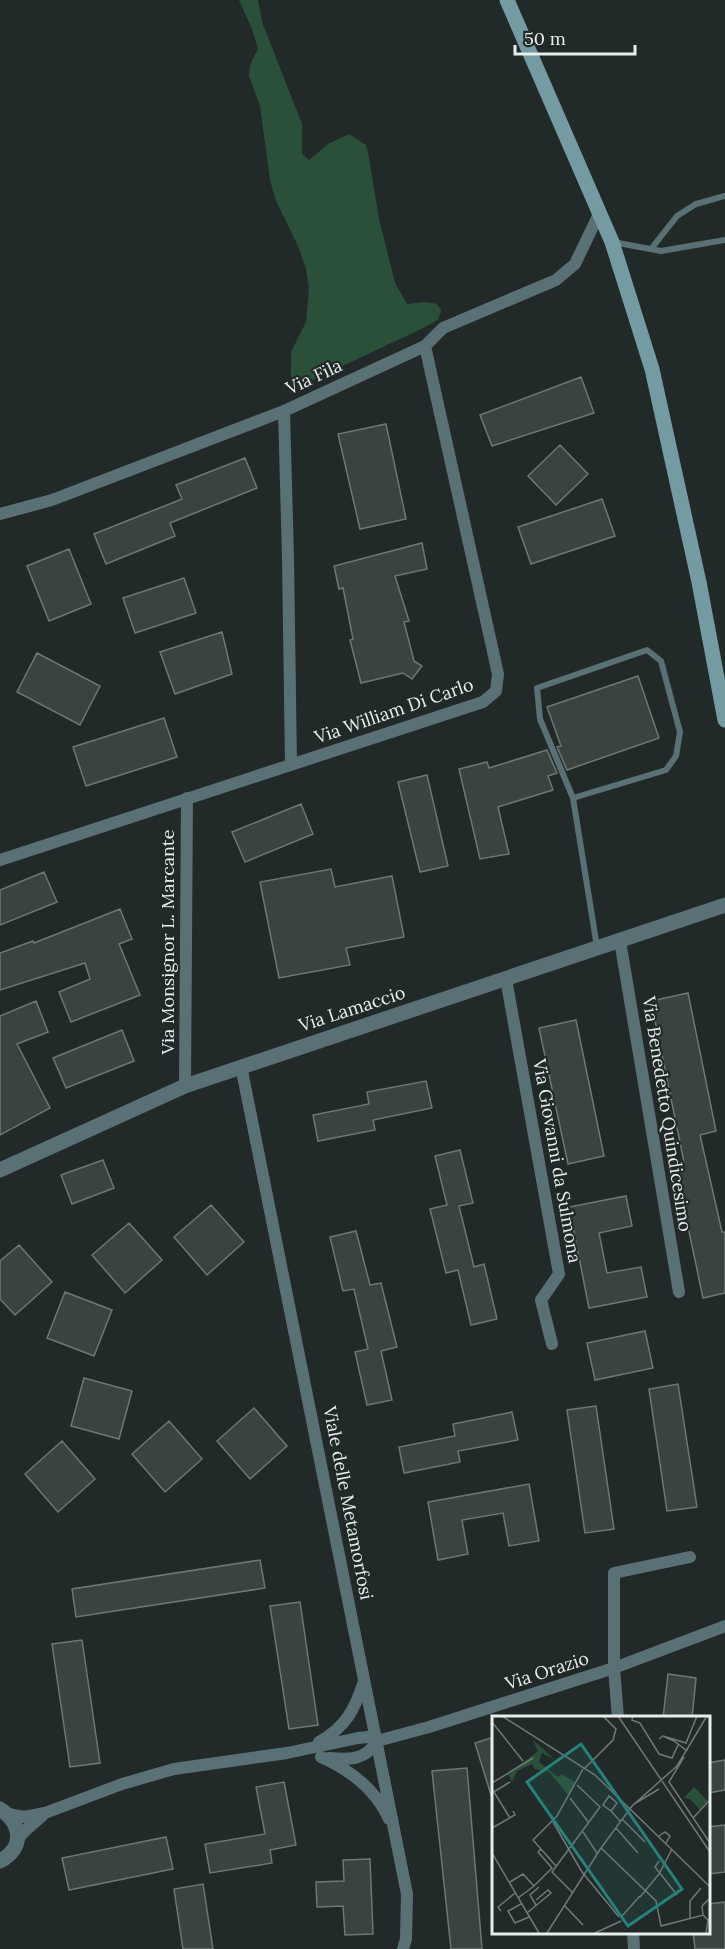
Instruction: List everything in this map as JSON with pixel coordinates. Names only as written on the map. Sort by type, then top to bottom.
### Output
[{"type":"main road","points":[[507,0],[612,242],[652,369],[699,582],[725,720]]},
{"type":"street","name":"Via Fila","points":[[0,514],[52,500],[284,411],[425,346],[443,327],[556,280],[575,264],[599,214]]},
{"type":"street","name":"Via William Di Carlo","points":[[0,860],[483,702],[496,692],[498,674],[425,346]]},
{"type":"street","points":[[284,411],[291,764]]},
{"type":"street","name":"Via Monsignor L. Marcante","points":[[185,1086],[187,798]]},
{"type":"street","name":"Via Lamaccio","points":[[0,1170],[185,1086],[725,905]]},
{"type":"street","name":"Via Benedetto Quindicesimo","points":[[620,941],[679,1292]]},
{"type":"street","name":"Via Giovanni da Sulmona","points":[[506,979],[559,1274],[541,1300],[552,1344]]},
{"type":"street","name":"Viale delle Metamorfosi","points":[[242,1066],[407,1894],[406,1939],[403,1949]]},
{"type":"street","points":[[618,1716],[614,1668],[614,1573],[690,1557]]},
{"type":"street","name":"Via Orazio","points":[[4,1811],[24,1817],[45,1813],[122,1784],[174,1769],[287,1753],[358,1738],[368,1737],[377,1741],[429,1727],[614,1668],[725,1626]]},
{"type":"street","name":"Via Orazio","points":[[310,1747],[333,1734],[345,1722],[358,1701],[364,1680]]},
{"type":"street","name":"Via Orazio","points":[[287,1753],[351,1758],[370,1752],[377,1741]]},
{"type":"street","name":"Via Orazio","points":[[321,1757],[356,1777],[373,1794],[386,1811],[395,1833]]},
{"type":"street","points":[[0,1870],[4,1858],[17,1840],[18,1831],[14,1822],[4,1811]]},
{"type":"street","name":"Via Orazio","points":[[17,1840],[34,1821],[45,1813]]},
{"type":"street","points":[[633,1934],[634,1949]]},
{"type":"lane","points":[[651,249],[677,216],[696,204],[725,196]]},
{"type":"lane","points":[[612,242],[661,250],[725,240]]},
{"type":"lane","points":[[573,798],[666,770],[676,756],[680,732],[661,661],[647,650],[537,687],[540,719],[573,798],[598,949]]},
{"type":"green space","points":[[239,0],[258,0],[262,22],[302,124],[302,154],[309,160],[328,144],[349,134],[366,145],[379,219],[395,283],[407,304],[425,302],[437,304],[441,310],[438,320],[291,390],[291,352],[306,322],[309,288],[299,248],[276,201],[270,180],[260,106],[249,76],[250,65],[258,49]]},
{"type":"building","points":[[581,377],[594,413],[492,446],[480,415]]},
{"type":"building","points":[[386,424],[406,519],[360,529],[338,434]]},
{"type":"building","points":[[560,445],[588,474],[556,505],[528,476]]},
{"type":"building","points":[[245,458],[257,488],[170,523],[175,536],[106,564],[94,534],[182,499],[176,485]]},
{"type":"building","points":[[602,499],[615,536],[531,564],[518,527]]},
{"type":"building","points":[[422,543],[427,569],[395,576],[409,621],[404,622],[414,661],[422,666],[412,679],[403,673],[361,683],[350,640],[353,639],[343,588],[339,589],[334,566]]},
{"type":"building","points":[[69,549],[91,604],[49,621],[27,566]]},
{"type":"building","points":[[184,578],[196,613],[135,633],[123,598]]},
{"type":"building","points":[[222,632],[232,674],[175,694],[160,652]]},
{"type":"building","points":[[37,653],[100,686],[80,725],[17,692]]},
{"type":"building","points":[[638,676],[659,738],[567,770],[557,747],[561,746],[547,707]]},
{"type":"building","points":[[164,718],[177,757],[86,786],[73,747]]},
{"type":"building","points":[[547,750],[557,773],[548,776],[553,790],[498,807],[509,854],[480,859],[459,769],[487,762],[489,768]]},
{"type":"building","points":[[427,775],[448,866],[420,872],[398,782]]},
{"type":"building","points":[[301,804],[313,834],[245,862],[232,832]]},
{"type":"building","points":[[331,869],[335,887],[392,876],[404,937],[346,948],[350,965],[279,978],[260,882]]},
{"type":"building","points":[[44,872],[57,902],[0,925],[0,890]]},
{"type":"building","points":[[120,909],[132,939],[119,944],[140,995],[71,1022],[59,992],[90,979],[85,963],[0,990],[0,953],[33,941],[34,943]]},
{"type":"building","points":[[688,993],[716,1131],[700,1135],[722,1232],[725,1232],[725,1293],[703,1298],[687,1222],[682,1223],[669,1165],[684,1162],[651,1001]]},
{"type":"building","points":[[36,1001],[48,1032],[17,1044],[50,1108],[0,1135],[0,1016]]},
{"type":"building","points":[[576,1020],[604,1156],[568,1164],[539,1028]]},
{"type":"building","points":[[122,1030],[134,1061],[66,1088],[53,1058]]},
{"type":"building","points":[[426,1081],[432,1108],[373,1120],[375,1130],[318,1141],[313,1115],[369,1104],[367,1092]]},
{"type":"building","points":[[460,1150],[473,1203],[459,1206],[474,1267],[484,1264],[497,1319],[471,1325],[458,1270],[446,1273],[430,1209],[447,1205],[435,1156]]},
{"type":"building","points":[[103,1160],[114,1188],[72,1204],[61,1175]]},
{"type":"building","points":[[626,1196],[632,1226],[599,1233],[607,1273],[641,1267],[647,1297],[589,1308],[569,1207]]},
{"type":"building","points":[[211,1205],[244,1242],[207,1275],[174,1237]]},
{"type":"building","points":[[129,1223],[162,1260],[125,1293],[92,1255]]},
{"type":"building","points":[[356,1231],[370,1285],[381,1283],[397,1347],[381,1351],[392,1400],[367,1405],[355,1352],[368,1349],[354,1289],[343,1291],[330,1237]]},
{"type":"building","points":[[19,1245],[52,1282],[15,1315],[0,1299],[0,1261]]},
{"type":"building","points":[[65,1292],[112,1310],[94,1356],[47,1338]]},
{"type":"building","points":[[645,1331],[653,1368],[595,1380],[587,1343]]},
{"type":"building","points":[[84,1378],[132,1391],[119,1439],[71,1426]]},
{"type":"building","points":[[678,1384],[697,1507],[667,1511],[649,1389]]},
{"type":"building","points":[[596,1406],[614,1529],[585,1533],[567,1410]]},
{"type":"building","points":[[254,1408],[287,1446],[250,1479],[217,1441]]},
{"type":"building","points":[[512,1412],[518,1440],[458,1451],[460,1462],[404,1473],[399,1447],[455,1436],[453,1424]]},
{"type":"building","points":[[169,1421],[202,1459],[165,1492],[132,1454]]},
{"type":"building","points":[[62,1441],[95,1479],[58,1512],[25,1474]]},
{"type":"building","points":[[529,1484],[539,1541],[509,1546],[503,1513],[462,1520],[468,1554],[438,1560],[428,1502]]},
{"type":"building","points":[[260,1560],[265,1588],[76,1617],[72,1589]]},
{"type":"building","points":[[300,1602],[318,1725],[289,1729],[270,1606]]},
{"type":"building","points":[[82,1640],[100,1763],[70,1767],[52,1644]]},
{"type":"building","points":[[668,1674],[696,1678],[692,1716],[663,1716]]},
{"type":"building","points":[[492,1738],[491,1795],[475,1743]]},
{"type":"building","points":[[725,1760],[725,1790],[710,1793],[710,1763]]},
{"type":"building","points":[[467,1768],[482,1949],[451,1949],[432,1771]]},
{"type":"building","points":[[284,1782],[296,1845],[270,1850],[272,1863],[210,1873],[205,1844],[265,1834],[256,1787]]},
{"type":"building","points":[[725,1825],[725,1872],[710,1874],[710,1827]]},
{"type":"building","points":[[166,1837],[173,1869],[69,1890],[62,1858]]},
{"type":"building","points":[[370,1859],[373,1934],[345,1935],[343,1906],[317,1907],[316,1882],[344,1881],[343,1860]]},
{"type":"building","points":[[203,1884],[213,1949],[183,1949],[174,1889]]},
{"type":"building","points":[[725,1902],[725,1949],[695,1949],[693,1934],[710,1934],[710,1904]]}]
